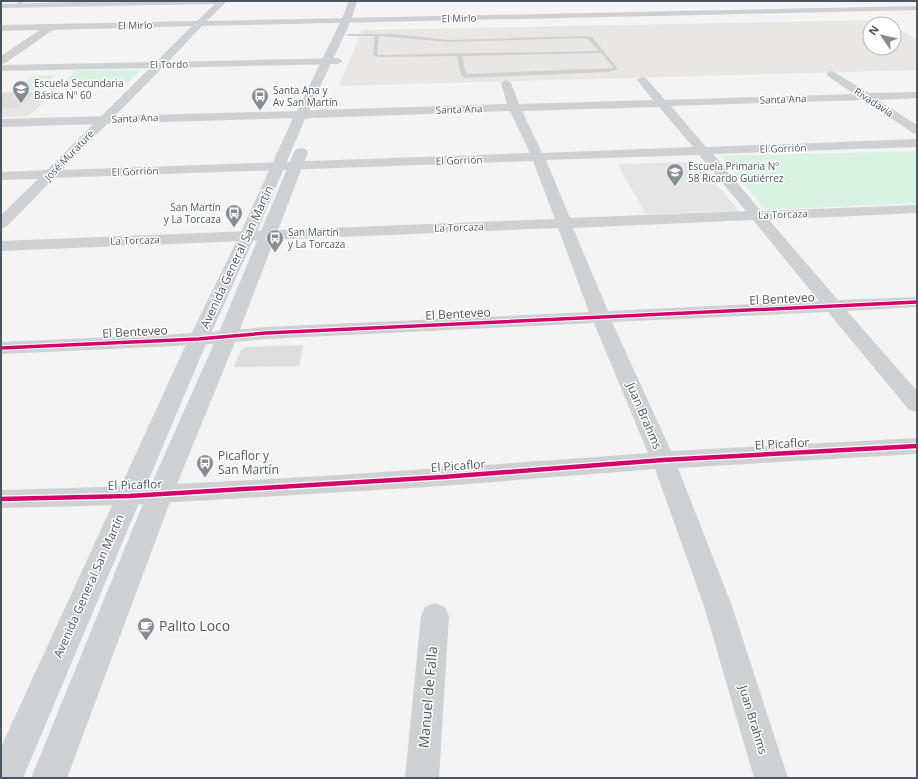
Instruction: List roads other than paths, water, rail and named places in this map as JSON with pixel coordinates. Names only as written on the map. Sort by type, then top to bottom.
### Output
[{"type":"main road","name":"Avenida General San Martín","points":[[350,21],[353,1]]},
{"type":"main road","name":"Avenida General San Martín","points":[[49,778],[160,494],[227,337],[295,166],[327,61],[362,1]]},
{"type":"main road","name":"Avenida General San Martín","points":[[336,66],[343,35]]},
{"type":"main road","name":"Avenida General San Martín","points":[[5,778],[198,339],[279,167],[312,110]]},
{"type":"main road","name":"Santa Ana","points":[[1,123],[312,110]]},
{"type":"street","points":[[1,6],[223,1]]},
{"type":"street","name":"José Murature","points":[[1,224],[223,1]]},
{"type":"street","points":[[876,1],[911,17]]},
{"type":"street","points":[[1,61],[90,3]]},
{"type":"street","points":[[732,4],[755,21]]},
{"type":"street","points":[[580,6],[595,23]]},
{"type":"street","points":[[475,7],[481,22]]},
{"type":"street","name":"El Mirlo","points":[[1,28],[350,21],[481,22],[587,15],[917,8]]},
{"type":"street","name":"El Tordo","points":[[1,68],[327,61],[336,66]]},
{"type":"street","name":"Rivadavia","points":[[832,74],[917,130]]},
{"type":"street","points":[[642,80],[704,151],[831,306],[917,405]]},
{"type":"street","name":"Juan Brahms","points":[[506,83],[514,107],[538,157],[601,318],[663,460],[718,606],[771,778]]},
{"type":"street","name":"Santa Ana","points":[[312,110],[514,107],[917,95]]},
{"type":"street","name":"El Gorrión","points":[[1,176],[917,143]]},
{"type":"street","name":"La Torcaza","points":[[1,246],[917,209]]},
{"type":"street","name":"El Benteveo","points":[[1,348],[198,339],[266,333],[917,302]]},
{"type":"street","name":"El Picaflor","points":[[1,499],[129,496],[443,477],[663,460],[917,446]]},
{"type":"street","name":"Manuel de Falla","points":[[422,778],[435,616]]},
{"type":"lane","points":[[16,5],[24,1]]},
{"type":"lane","points":[[343,35],[393,35],[449,41],[586,37],[591,39],[616,69],[608,71],[466,76],[463,75],[459,55]]},
{"type":"lane","points":[[377,35],[376,56],[603,52]]},
{"type":"place","name":"Escuela Secundaria Básica Nº 60","points":[[21,104]]},
{"type":"place","name":"Santa Ana y Av San Martín","points":[[260,111]]},
{"type":"place","name":"Escuela Primaria Nº 58 Ricardo Gutiérrez","points":[[675,187]]},
{"type":"place","name":"San Martín y La Torcaza","points":[[234,228]]},
{"type":"place","name":"San Martin y La Torcaza","points":[[275,253]]},
{"type":"place","name":"Picaflor y San Martín","points":[[205,478]]},
{"type":"place","name":"Palito Loco","points":[[146,641]]}]
